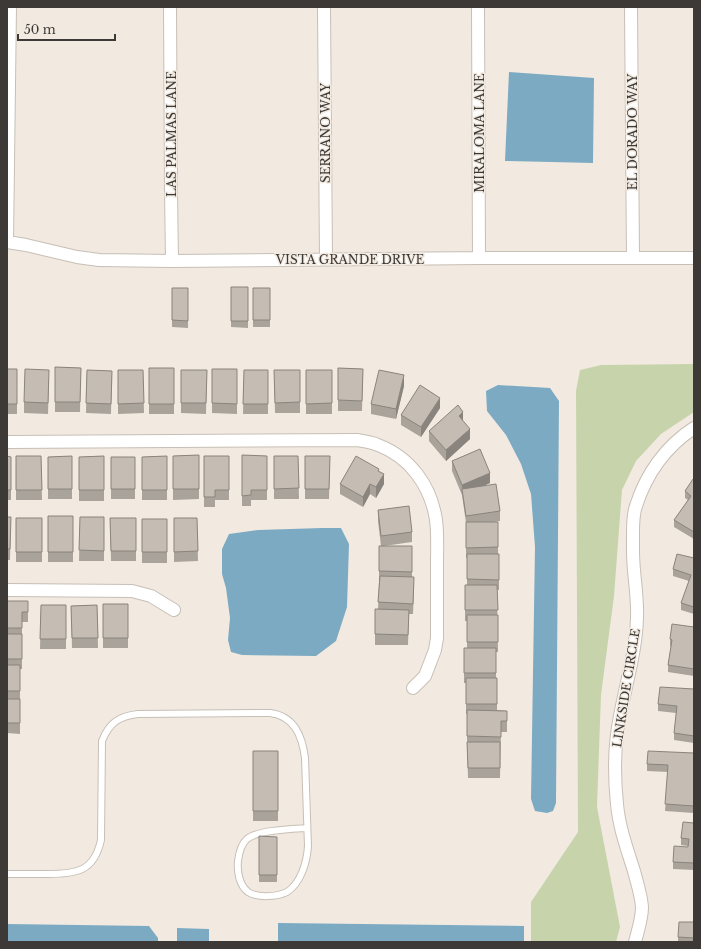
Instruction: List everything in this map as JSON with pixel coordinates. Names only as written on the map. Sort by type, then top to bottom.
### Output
[{"type":"street","points":[[7,242],[8,54],[10,7]]},
{"type":"street","name":"LAS PALMAS LANE","points":[[170,7],[172,261]]},
{"type":"street","name":"SERRANO WAY","points":[[324,7],[326,259]]},
{"type":"street","name":"MIRALOMA LANE","points":[[478,7],[480,258]]},
{"type":"street","name":"EL DORADO WAY","points":[[631,7],[633,258]]},
{"type":"street","name":"VISTA GRANDE DRIVE","points":[[7,242],[77,257],[99,260],[172,261],[480,258],[694,258]]},
{"type":"street","name":"LINKSIDE CIRCLE","points":[[635,942],[640,924],[642,906],[640,891],[623,835],[617,806],[615,782],[616,746],[619,718],[635,645],[637,618],[637,591],[633,552],[635,508],[644,484],[656,463],[670,446],[694,428]]},
{"type":"street","points":[[7,442],[357,440],[377,444],[397,454],[409,464],[420,477],[427,489],[436,521],[437,638],[435,650],[425,676],[413,688]]},
{"type":"street","points":[[7,590],[132,591],[151,596],[174,610]]},
{"type":"lane","points":[[7,874],[71,873],[84,868],[96,857],[101,840],[102,741],[110,726],[115,721],[129,715],[270,714],[287,719],[296,728],[304,748],[305,758],[308,846],[306,860],[301,876],[288,892],[268,896],[248,892],[242,884],[238,874],[237,865],[238,855],[247,838],[264,833],[307,828]]},
{"type":"green space","points":[[694,364],[694,412],[661,434],[636,461],[622,490],[614,596],[601,695],[597,807],[620,927],[616,942],[531,942],[531,902],[578,832],[576,391],[580,370],[601,365]]},
{"type":"water","points":[[509,72],[594,78],[593,163],[505,161]]},
{"type":"water","points":[[498,385],[550,388],[559,401],[556,803],[553,811],[547,813],[535,811],[531,799],[535,547],[531,494],[521,464],[506,435],[487,411],[486,391]]},
{"type":"water","points":[[341,528],[349,544],[347,607],[336,641],[316,656],[242,655],[231,652],[228,640],[230,618],[226,588],[222,574],[222,549],[229,534],[258,530]]},
{"type":"water","points":[[278,923],[524,926],[524,942],[278,942]]},
{"type":"water","points":[[7,924],[149,926],[158,938],[158,942],[7,942]]},
{"type":"water","points":[[177,928],[209,929],[209,942],[177,942]]},
{"type":"building","points":[[231,287],[248,287],[248,321],[231,321]]},
{"type":"building","points":[[172,288],[188,288],[188,321],[172,320]]},
{"type":"building","points":[[253,288],[270,288],[270,320],[253,320]]},
{"type":"building","points":[[55,367],[81,368],[80,402],[55,402]]},
{"type":"building","points":[[149,368],[174,368],[174,404],[149,404]]},
{"type":"building","points":[[338,368],[363,369],[362,401],[338,400]]},
{"type":"building","points":[[7,369],[17,369],[17,404],[7,404]]},
{"type":"building","points":[[25,369],[49,370],[48,403],[24,402]]},
{"type":"building","points":[[212,369],[237,369],[237,404],[212,403]]},
{"type":"building","points":[[87,370],[112,371],[111,404],[86,403]]},
{"type":"building","points":[[118,370],[143,370],[144,403],[118,404]]},
{"type":"building","points":[[181,370],[207,370],[206,403],[181,403]]},
{"type":"building","points":[[244,370],[268,370],[268,404],[243,404]]},
{"type":"building","points":[[274,370],[300,370],[300,402],[275,403]]},
{"type":"building","points":[[306,370],[332,370],[332,403],[306,404]]},
{"type":"building","points":[[379,370],[404,375],[396,409],[371,404]]},
{"type":"building","points":[[420,385],[440,398],[421,427],[401,415]]},
{"type":"building","points":[[458,405],[463,412],[459,416],[470,429],[446,450],[429,431]]},
{"type":"building","points":[[480,449],[490,473],[462,485],[452,461]]},
{"type":"building","points":[[199,455],[199,489],[173,489],[173,456]]},
{"type":"building","points":[[242,455],[267,456],[267,490],[251,490],[251,495],[242,496]]},
{"type":"building","points":[[7,456],[11,457],[11,490],[7,490]]},
{"type":"building","points":[[16,456],[41,456],[42,490],[16,490]]},
{"type":"building","points":[[72,456],[72,489],[48,489],[48,457]]},
{"type":"building","points":[[104,456],[104,490],[79,490],[79,457]]},
{"type":"building","points":[[167,456],[167,490],[142,490],[142,457]]},
{"type":"building","points":[[204,456],[229,456],[229,490],[215,490],[215,497],[204,497]]},
{"type":"building","points":[[274,456],[298,456],[299,488],[274,489]]},
{"type":"building","points":[[305,456],[330,456],[329,489],[305,489]]},
{"type":"building","points":[[356,456],[379,469],[378,471],[384,474],[376,487],[370,484],[363,497],[340,484]]},
{"type":"building","points":[[111,457],[135,457],[135,489],[111,489]]},
{"type":"building","points":[[693,479],[694,532],[674,520],[691,496],[685,491]]},
{"type":"building","points":[[496,484],[500,511],[466,516],[462,489]]},
{"type":"building","points":[[409,506],[412,532],[381,536],[378,510]]},
{"type":"building","points":[[48,516],[73,516],[73,552],[48,552]]},
{"type":"building","points":[[7,517],[11,517],[10,549],[7,549]]},
{"type":"building","points":[[80,517],[104,517],[104,551],[79,550]]},
{"type":"building","points":[[16,518],[42,518],[42,552],[16,552]]},
{"type":"building","points":[[110,518],[136,518],[136,551],[111,551]]},
{"type":"building","points":[[174,518],[197,518],[198,551],[174,552]]},
{"type":"building","points":[[142,519],[167,519],[167,552],[142,552]]},
{"type":"building","points":[[466,522],[498,522],[498,547],[466,548]]},
{"type":"building","points":[[379,546],[412,546],[412,572],[379,571]]},
{"type":"building","points":[[467,554],[499,554],[499,580],[467,579]]},
{"type":"building","points":[[677,554],[694,558],[694,607],[681,603],[691,575],[673,569]]},
{"type":"building","points":[[380,576],[414,577],[413,604],[378,602]]},
{"type":"building","points":[[465,585],[497,585],[498,610],[465,610]]},
{"type":"building","points":[[7,601],[28,601],[28,612],[22,612],[22,628],[7,628]]},
{"type":"building","points":[[103,604],[128,604],[128,638],[103,638]]},
{"type":"building","points":[[41,605],[66,605],[66,639],[40,639]]},
{"type":"building","points":[[97,605],[98,638],[72,638],[71,606]]},
{"type":"building","points":[[375,609],[409,610],[408,635],[375,634]]},
{"type":"building","points":[[467,615],[498,615],[498,642],[467,642]]},
{"type":"building","points":[[672,624],[694,627],[694,669],[668,665],[672,640],[670,639]]},
{"type":"building","points":[[7,634],[22,634],[22,659],[7,659]]},
{"type":"building","points":[[464,648],[496,648],[496,673],[464,673]]},
{"type":"building","points":[[7,665],[20,665],[20,691],[7,691]]},
{"type":"building","points":[[466,678],[497,678],[497,704],[466,704]]},
{"type":"building","points":[[660,687],[694,689],[694,736],[674,733],[677,706],[658,704]]},
{"type":"building","points":[[7,699],[20,699],[20,723],[7,723]]},
{"type":"building","points":[[467,710],[507,711],[507,721],[501,721],[501,737],[467,736]]},
{"type":"building","points":[[467,742],[500,742],[500,768],[468,768]]},
{"type":"building","points":[[253,751],[278,751],[278,811],[253,811]]},
{"type":"building","points":[[648,751],[694,753],[694,806],[665,804],[668,765],[647,764]]},
{"type":"building","points":[[683,822],[694,823],[694,863],[673,862],[674,846],[688,847],[689,839],[681,838]]},
{"type":"building","points":[[259,836],[277,837],[277,875],[259,875]]},
{"type":"building","points":[[679,922],[694,922],[694,938],[678,937]]}]
